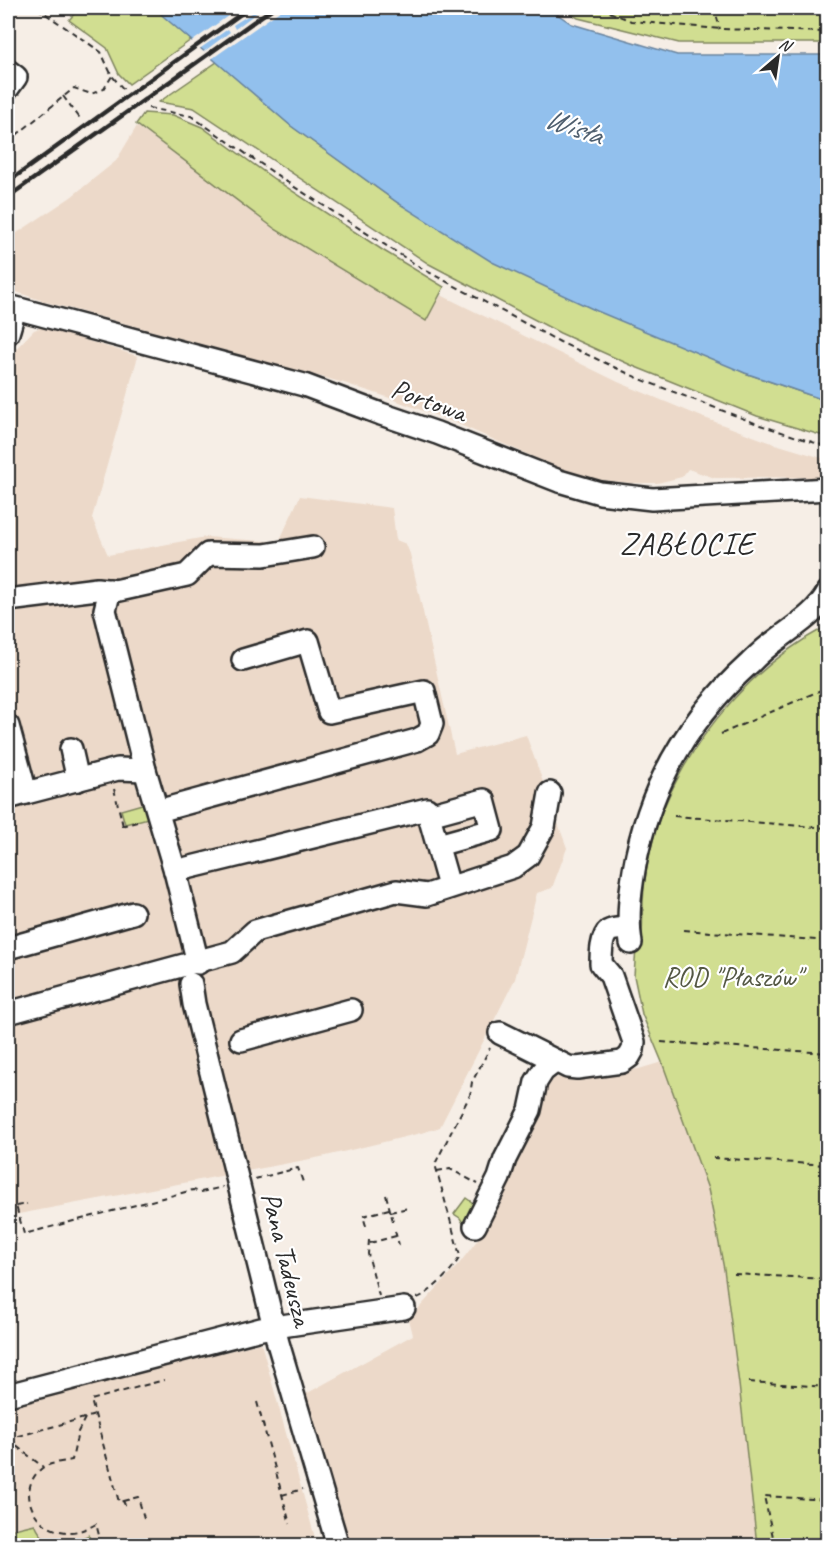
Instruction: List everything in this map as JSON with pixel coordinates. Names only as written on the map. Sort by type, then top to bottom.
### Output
[{"type":"street","points":[[8,71],[16,77],[8,88]]},
{"type":"street","points":[[8,333],[11,308]]},
{"type":"street","name":"Portowa","points":[[11,308],[304,385],[437,433],[559,481],[600,493],[652,499],[828,489]]},
{"type":"street","points":[[8,600],[97,589],[115,591],[187,575],[208,554],[264,555],[313,547]]},
{"type":"street","points":[[110,590],[105,610],[145,770],[175,871],[198,963]]},
{"type":"street","points":[[496,1037],[556,1060],[568,1067],[577,1068],[622,1062],[629,1058],[634,1042],[611,976],[601,964],[602,949],[607,932],[612,930],[630,935],[632,885],[644,823],[662,778],[696,720],[730,682],[778,639],[811,614],[828,592]]},
{"type":"street","points":[[158,811],[417,740],[428,734],[432,724],[424,691],[329,712],[308,640],[243,660]]},
{"type":"street","points":[[8,726],[17,796],[108,772],[145,770]]},
{"type":"street","points":[[71,749],[78,780]]},
{"type":"street","points":[[8,1013],[232,952],[255,931],[396,891],[427,895],[513,867],[528,856],[544,826],[550,793]]},
{"type":"street","points":[[429,815],[484,800],[487,810],[492,830],[438,845]]},
{"type":"street","points":[[175,871],[427,809],[449,886]]},
{"type":"street","points":[[8,948],[133,913]]},
{"type":"street","name":"Pana Tadeusza","points":[[191,984],[274,1327],[338,1545]]},
{"type":"street","points":[[241,1040],[351,1010]]},
{"type":"street","points":[[475,1226],[480,1194],[499,1178],[505,1159],[530,1110],[536,1082],[543,1071],[556,1060]]},
{"type":"street","points":[[8,1395],[274,1327],[408,1303]]},
{"type":"path","points":[[37,8],[101,52],[112,76],[125,91]]},
{"type":"path","points":[[600,8],[631,21],[720,29],[828,32]]},
{"type":"path","points":[[712,8],[715,10],[720,29]]},
{"type":"path","points":[[8,142],[74,88],[91,94],[104,89],[112,76]]},
{"type":"path","points":[[63,96],[82,121]]},
{"type":"path","points":[[148,108],[190,116],[293,186],[421,268],[560,342],[639,379],[760,425],[828,447]]},
{"type":"path","points":[[721,734],[828,687]]},
{"type":"path","points":[[108,772],[123,826]]},
{"type":"path","points":[[674,816],[828,828]]},
{"type":"path","points":[[684,930],[828,941]]},
{"type":"path","points":[[408,1303],[425,1295],[460,1256],[435,1164],[470,1095],[472,1082],[496,1037]]},
{"type":"path","points":[[661,1042],[828,1053]]},
{"type":"path","points":[[713,1158],[828,1165]]},
{"type":"path","points":[[254,1179],[298,1168],[304,1185]]},
{"type":"path","points":[[437,1171],[450,1169],[480,1194]]},
{"type":"path","points":[[16,1206],[24,1234],[193,1190],[201,1192],[226,1187]]},
{"type":"path","points":[[386,1195],[393,1221]]},
{"type":"path","points":[[8,1209],[27,1204]]},
{"type":"path","points":[[366,1226],[363,1216],[408,1208]]},
{"type":"path","points":[[395,1232],[399,1245]]},
{"type":"path","points":[[380,1303],[368,1254],[370,1242],[396,1236]]},
{"type":"path","points":[[734,1274],[828,1279]]},
{"type":"path","points":[[125,1505],[123,1501],[120,1502],[91,1400],[164,1380]]},
{"type":"path","points":[[749,1382],[828,1387]]},
{"type":"path","points":[[257,1402],[290,1524]]},
{"type":"path","points":[[8,1439],[95,1415]]},
{"type":"path","points":[[35,1520],[28,1492],[36,1474],[43,1467],[72,1460],[78,1432],[85,1418]]},
{"type":"path","points":[[13,1437],[15,1445],[43,1467]]},
{"type":"path","points":[[282,1495],[306,1489]]},
{"type":"path","points":[[775,1545],[764,1496],[828,1500]]},
{"type":"path","points":[[123,1501],[138,1497],[144,1518]]},
{"type":"path","points":[[85,1534],[96,1524],[102,1545]]},
{"type":"path","points":[[8,1532],[11,1545]]},
{"type":"shaded area","points":[[137,126],[275,229],[425,321],[441,295],[618,382],[702,417],[772,443],[822,458],[821,477],[715,478],[688,469],[682,477],[657,483],[631,483],[577,476],[458,424],[384,396],[344,383],[46,302],[8,289],[8,239],[71,197],[116,161]]},
{"type":"shaded area","points":[[42,327],[138,356],[92,518],[108,555],[206,537],[279,542],[300,496],[392,508],[396,540],[406,544],[410,554],[455,754],[526,735],[567,848],[552,888],[537,893],[515,979],[440,1127],[326,1156],[8,1216],[8,357],[34,330]]},
{"type":"shaded area","points":[[662,1062],[708,1189],[716,1228],[724,1269],[739,1384],[757,1545],[348,1545],[304,1395],[413,1335],[409,1319],[459,1264],[488,1226],[520,1157],[545,1079],[639,1069]]},
{"type":"shaded area","points":[[261,1343],[317,1545],[18,1545],[8,1508],[8,1405]]},
{"type":"green space","points":[[79,8],[155,8],[191,40],[129,84],[119,74],[107,48],[69,20]]},
{"type":"green space","points":[[562,8],[827,8],[827,43],[679,43],[578,18]]},
{"type":"green space","points":[[217,62],[291,126],[398,203],[745,373],[827,401],[827,437],[757,416],[633,366],[560,333],[429,264],[194,108],[159,102]]},
{"type":"green space","points":[[144,113],[173,115],[202,127],[274,179],[444,287],[426,321],[275,229],[136,124]]},
{"type":"green space","name":"ROD \"Płaszów\"","points":[[827,626],[827,1545],[757,1545],[739,1384],[724,1269],[716,1228],[708,1189],[642,1014],[634,976],[636,948],[641,946],[644,882],[655,831],[677,779],[693,752],[711,727],[752,680],[801,642]]},
{"type":"green space","points":[[142,804],[149,805],[152,817],[125,824],[121,810]]},
{"type":"green space","points":[[466,1198],[476,1205],[468,1231],[460,1218],[454,1214]]},
{"type":"green space","points":[[35,1524],[39,1532],[51,1542],[73,1542],[89,1535],[91,1545],[18,1545],[14,1529]]},
{"type":"water","name":"Wisła","points":[[155,8],[548,8],[572,24],[677,55],[827,55],[827,401],[745,373],[597,311],[492,262],[398,203],[291,126]]},
{"type":"pier","points":[[239,8],[260,8],[233,25],[235,29],[263,8],[284,8],[210,60],[202,53],[230,32],[228,29],[198,50],[190,43]]},
{"type":"railway","points":[[8,182],[249,8]]},
{"type":"railway","points":[[8,197],[273,8]]},
{"type":"district","name":"ZABŁOCIE","points":[[687,543]]}]
